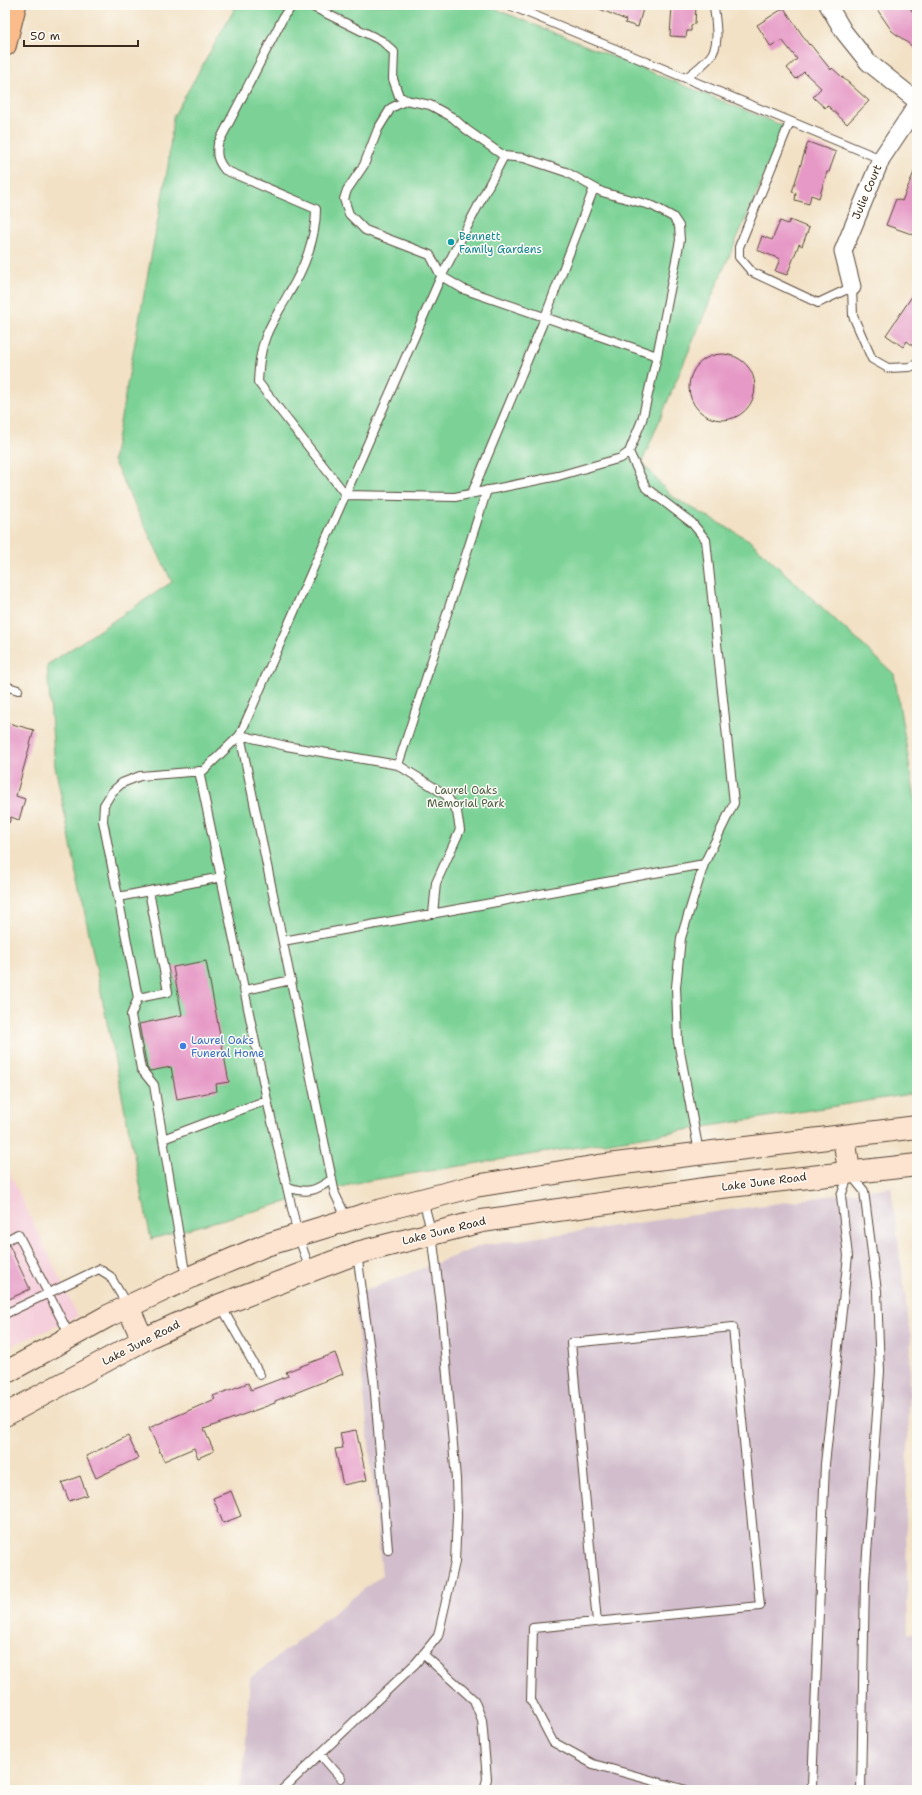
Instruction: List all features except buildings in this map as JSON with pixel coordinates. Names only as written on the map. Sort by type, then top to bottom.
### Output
[{"type":"highway","points":[[5,45],[15,5]]},
{"type":"main road","points":[[5,1372],[128,1307],[186,1279],[266,1246],[347,1220],[475,1186],[599,1166],[917,1127]]},
{"type":"main road","points":[[844,1136],[849,1172]]},
{"type":"main road","name":"Lake June Road","points":[[5,1415],[143,1340],[220,1305],[357,1253],[482,1221],[712,1188],[917,1165]]},
{"type":"main road","points":[[347,1220],[357,1253]]},
{"type":"main road","points":[[128,1307],[143,1340]]},
{"type":"street","points":[[828,5],[844,32],[868,62],[917,102]]},
{"type":"street","name":"Julie Court","points":[[852,287],[843,251],[881,159],[917,105]]},
{"type":"lane","points":[[296,5],[285,14],[218,144],[217,153],[218,162],[225,170],[316,209],[316,218],[308,256],[265,337],[259,359],[258,382],[346,495]]},
{"type":"lane","points":[[309,5],[382,41],[394,52],[393,79],[399,96],[407,100],[430,105],[452,117],[467,130],[504,156],[524,158],[566,172],[602,192],[653,206],[673,217],[679,226],[680,240],[657,356],[642,420],[629,452],[621,458],[558,476],[455,497],[346,495]]},
{"type":"lane","points":[[509,5],[881,159]]},
{"type":"lane","points":[[686,78],[711,57],[716,48],[717,39],[714,5]]},
{"type":"lane","points":[[407,100],[391,108],[378,129],[364,165],[347,190],[344,199],[349,214],[365,230],[430,255],[441,276],[464,289],[657,356]]},
{"type":"lane","points":[[790,122],[739,247],[739,257],[752,272],[818,303],[852,287],[853,316],[872,360],[888,368],[910,367],[917,364]]},
{"type":"lane","points":[[186,1279],[154,1085],[141,1069],[131,1015],[138,998],[103,821],[104,805],[112,792],[122,783],[140,776],[203,771],[240,735],[441,276],[504,156]]},
{"type":"lane","points":[[472,493],[544,318],[594,188]]},
{"type":"lane","points":[[629,452],[646,488],[692,523],[706,540],[734,803],[704,864],[681,938],[676,987],[678,1041],[699,1154]]},
{"type":"lane","points":[[398,765],[487,490]]},
{"type":"lane","points":[[5,686],[18,690]]},
{"type":"lane","points":[[240,735],[286,746],[398,765],[446,795],[457,812],[460,830],[436,883],[433,914]]},
{"type":"lane","points":[[240,735],[335,1194],[347,1220]]},
{"type":"lane","points":[[199,771],[246,990],[267,1100],[298,1236],[310,1270]]},
{"type":"lane","points":[[283,942],[704,864]]},
{"type":"lane","points":[[118,897],[222,877]]},
{"type":"lane","points":[[138,998],[168,992],[149,891]]},
{"type":"lane","points":[[246,990],[291,980]]},
{"type":"lane","points":[[163,1139],[267,1100]]},
{"type":"lane","points":[[816,1790],[812,1786],[825,1464],[848,1256],[841,1196],[849,1172]]},
{"type":"lane","points":[[849,1172],[864,1191],[877,1291],[880,1371],[864,1580],[860,1790]]},
{"type":"lane","points":[[288,1187],[302,1192],[320,1188],[332,1178]]},
{"type":"lane","points":[[282,1790],[416,1663],[438,1636],[455,1562],[457,1516],[456,1478],[441,1306],[432,1234],[423,1200]]},
{"type":"lane","points":[[5,1241],[18,1234],[49,1292],[70,1337]]},
{"type":"lane","points":[[357,1253],[374,1381],[388,1550]]},
{"type":"lane","points":[[5,1314],[99,1269],[110,1276],[128,1307]]},
{"type":"lane","points":[[220,1305],[260,1375]]},
{"type":"lane","points":[[597,1622],[571,1343],[733,1327],[760,1606],[597,1622],[533,1628],[531,1700],[553,1742],[593,1764],[686,1790]]},
{"type":"lane","points":[[423,1654],[474,1700],[482,1720],[487,1779],[484,1790]]},
{"type":"lane","points":[[320,1754],[341,1778]]},
{"type":"shaded area","points":[[5,1168],[7,1168],[78,1317],[5,1348]]},
{"type":"shaded area","points":[[891,1187],[911,1340],[906,1516],[908,1634],[917,1632],[917,1790],[239,1790],[244,1767],[250,1678],[382,1575],[354,1295],[483,1245]]},
{"type":"green space","name":"Laurel Oaks Memorial Park","points":[[237,5],[486,5],[786,127],[720,277],[642,462],[671,496],[749,540],[894,674],[917,810],[917,1093],[360,1182],[151,1239],[55,766],[47,665],[172,582],[113,460],[168,166],[173,117]]},
{"type":"place","name":"Bennett Family Gardens","points":[[451,242]]},
{"type":"place","name":"Laurel Oaks Funeral Home","points":[[183,1046]]}]
